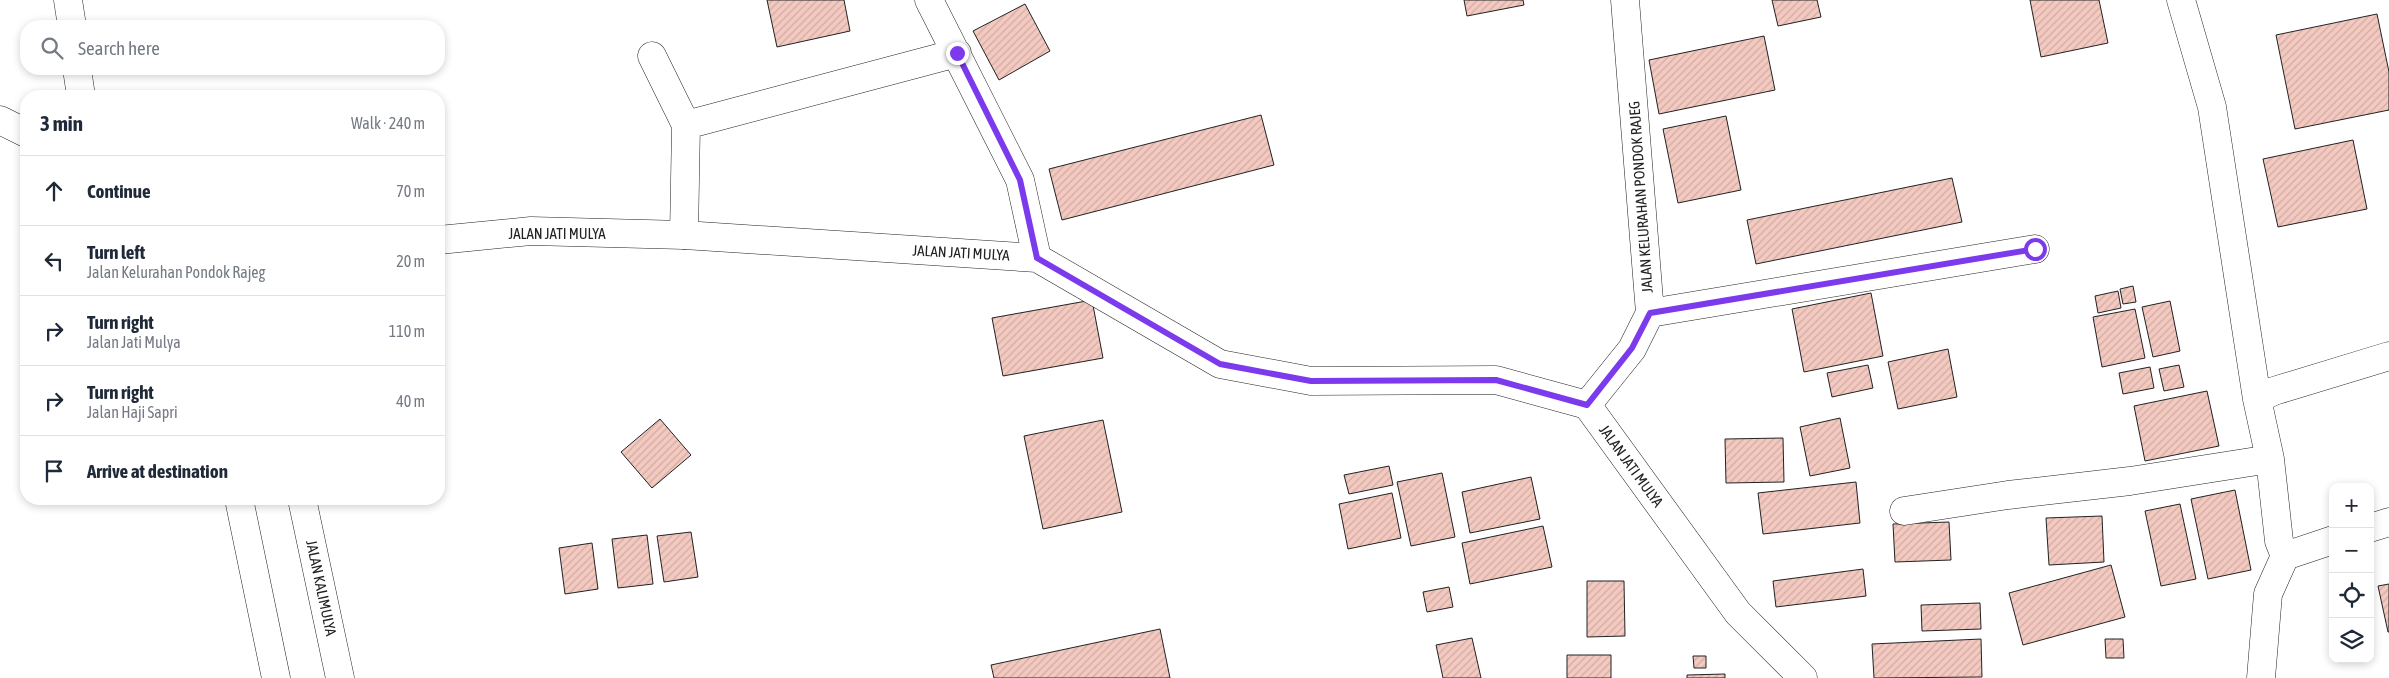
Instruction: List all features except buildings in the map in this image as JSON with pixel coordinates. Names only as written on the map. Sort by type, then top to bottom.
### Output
[{"type":"street","points":[[68,0],[71,20]]},
{"type":"street","points":[[929,0],[1020,180],[1037,258]]},
{"type":"street","name":"JALAN KELURAHAN PONDOK RAJEG","points":[[1587,405],[1632,348],[1650,313],[1626,0]]},
{"type":"street","points":[[2181,0],[2212,107],[2257,399],[2270,459],[2279,541],[2285,556],[2268,594],[2261,678]]},
{"type":"street","points":[[686,125],[957,53]]},
{"type":"street","points":[[652,56],[686,125],[684,235]]},
{"type":"street","points":[[78,75],[80,90]]},
{"type":"street","points":[[0,120],[20,130]]},
{"type":"street","name":"JALAN JATI MULYA","points":[[445,239],[530,231],[684,235],[1037,258],[1220,364],[1311,381],[1496,380],[1587,405],[1738,613],[1803,678]]},
{"type":"street","points":[[1650,313],[2035,249]]},
{"type":"street","points":[[2257,399],[2274,390],[2389,356]]},
{"type":"street","points":[[1904,511],[2008,495],[2130,482],[2270,459]]},
{"type":"street","points":[[240,505],[276,678]]},
{"type":"street","name":"JALAN KALIMULYA","points":[[303,505],[340,678]]},
{"type":"street","points":[[2374,527],[2389,522]]},
{"type":"street","points":[[2285,556],[2329,541]]},
{"type":"route","points":[[957,53],[1020,180],[1037,258],[1220,364],[1311,381],[1496,380],[1587,405],[1632,348],[1650,313],[2035,249]]}]
